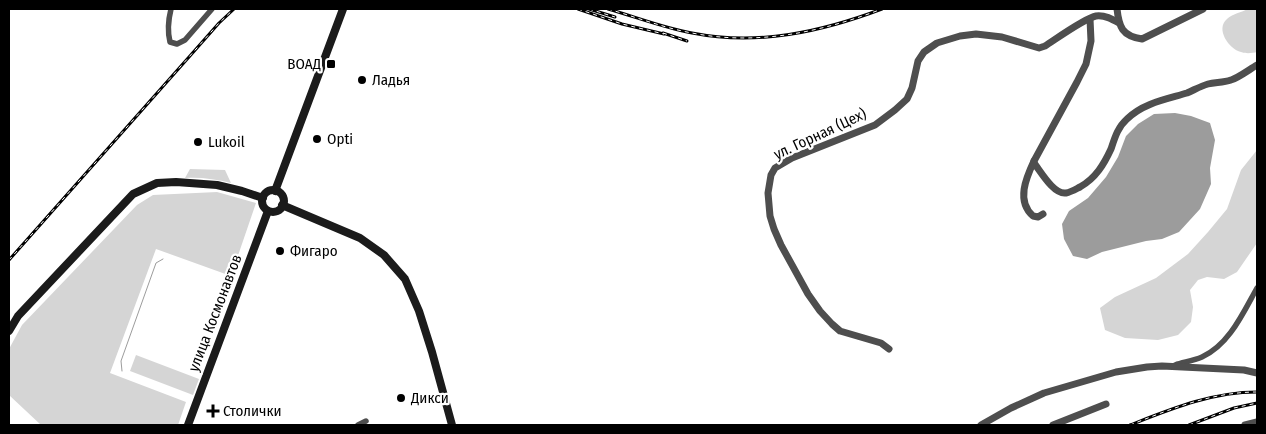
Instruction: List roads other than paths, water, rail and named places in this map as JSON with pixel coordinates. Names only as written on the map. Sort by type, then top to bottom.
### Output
[{"type":"main road","points":[[275,191],[343,9]]},
{"type":"main road","points":[[9,331],[18,316],[133,194],[157,183],[176,182],[217,185],[263,198]]},
{"type":"main road","points":[[275,191],[281,196],[282,205],[277,211],[268,211],[263,205],[263,198],[268,192],[275,191]]},
{"type":"main road","points":[[282,205],[360,238],[384,255],[405,279],[421,318],[452,425]]},
{"type":"main road","name":"улица Космонавтов","points":[[188,425],[268,211]]},
{"type":"street","points":[[171,9],[167,26],[168,33],[170,42],[176,44],[185,40],[212,9]]},
{"type":"street","points":[[1116,9],[1119,23],[1124,31],[1131,38],[1142,39],[1203,9]]},
{"type":"street","points":[[1043,214],[1038,217],[1034,216],[1026,208],[1024,190],[1026,178],[1086,64],[1091,41],[1090,19],[1096,16],[1108,17],[1119,23]]},
{"type":"street","name":"ул. Горная (Цех)","points":[[889,350],[881,343],[840,331],[820,312],[808,294],[780,245],[770,216],[768,193],[771,175],[775,168],[792,158],[875,125],[895,110],[907,99],[912,88],[918,61],[924,52],[937,43],[960,36],[976,34],[1002,37],[1039,48],[1090,19]]},
{"type":"street","points":[[1034,161],[1056,191],[1068,193],[1088,182],[1101,168],[1120,127],[1135,113],[1151,104],[1204,86],[1230,81],[1257,65]]},
{"type":"street","points":[[1171,367],[1202,357],[1220,344],[1236,324],[1257,288]]},
{"type":"street","points":[[981,425],[1044,393],[1134,368],[1171,367],[1244,370],[1257,373]]},
{"type":"street","points":[[1053,425],[1106,404]]},
{"type":"street","points":[[358,425],[366,421]]},
{"type":"street","points":[[1245,425],[1257,422]]},
{"type":"waterway","points":[[122,371],[121,361],[156,263],[163,259]]},
{"type":"railway","points":[[9,260],[219,23],[234,9]]},
{"type":"railway","points":[[578,9],[622,24],[664,34]]},
{"type":"railway","points":[[589,9],[615,17]]},
{"type":"railway","points":[[608,9],[682,31],[717,37],[741,38],[765,37],[812,30],[882,9]]},
{"type":"railway","points":[[663,33],[687,41]]},
{"type":"railway","points":[[1130,425],[1192,402],[1224,395],[1257,392]]},
{"type":"railway","points":[[1189,425],[1234,408],[1257,403]]},
{"type":"place","name":"ВОАД","points":[[331,64]]},
{"type":"place","name":"Ладья","points":[[362,80]]},
{"type":"place","name":"Opti","points":[[317,139]]},
{"type":"place","name":"Lukoil","points":[[198,142]]},
{"type":"place","name":"Фигаро","points":[[280,251]]},
{"type":"place","name":"Дикси","points":[[401,398]]},
{"type":"place","name":"Столички","points":[[213,411]]}]
